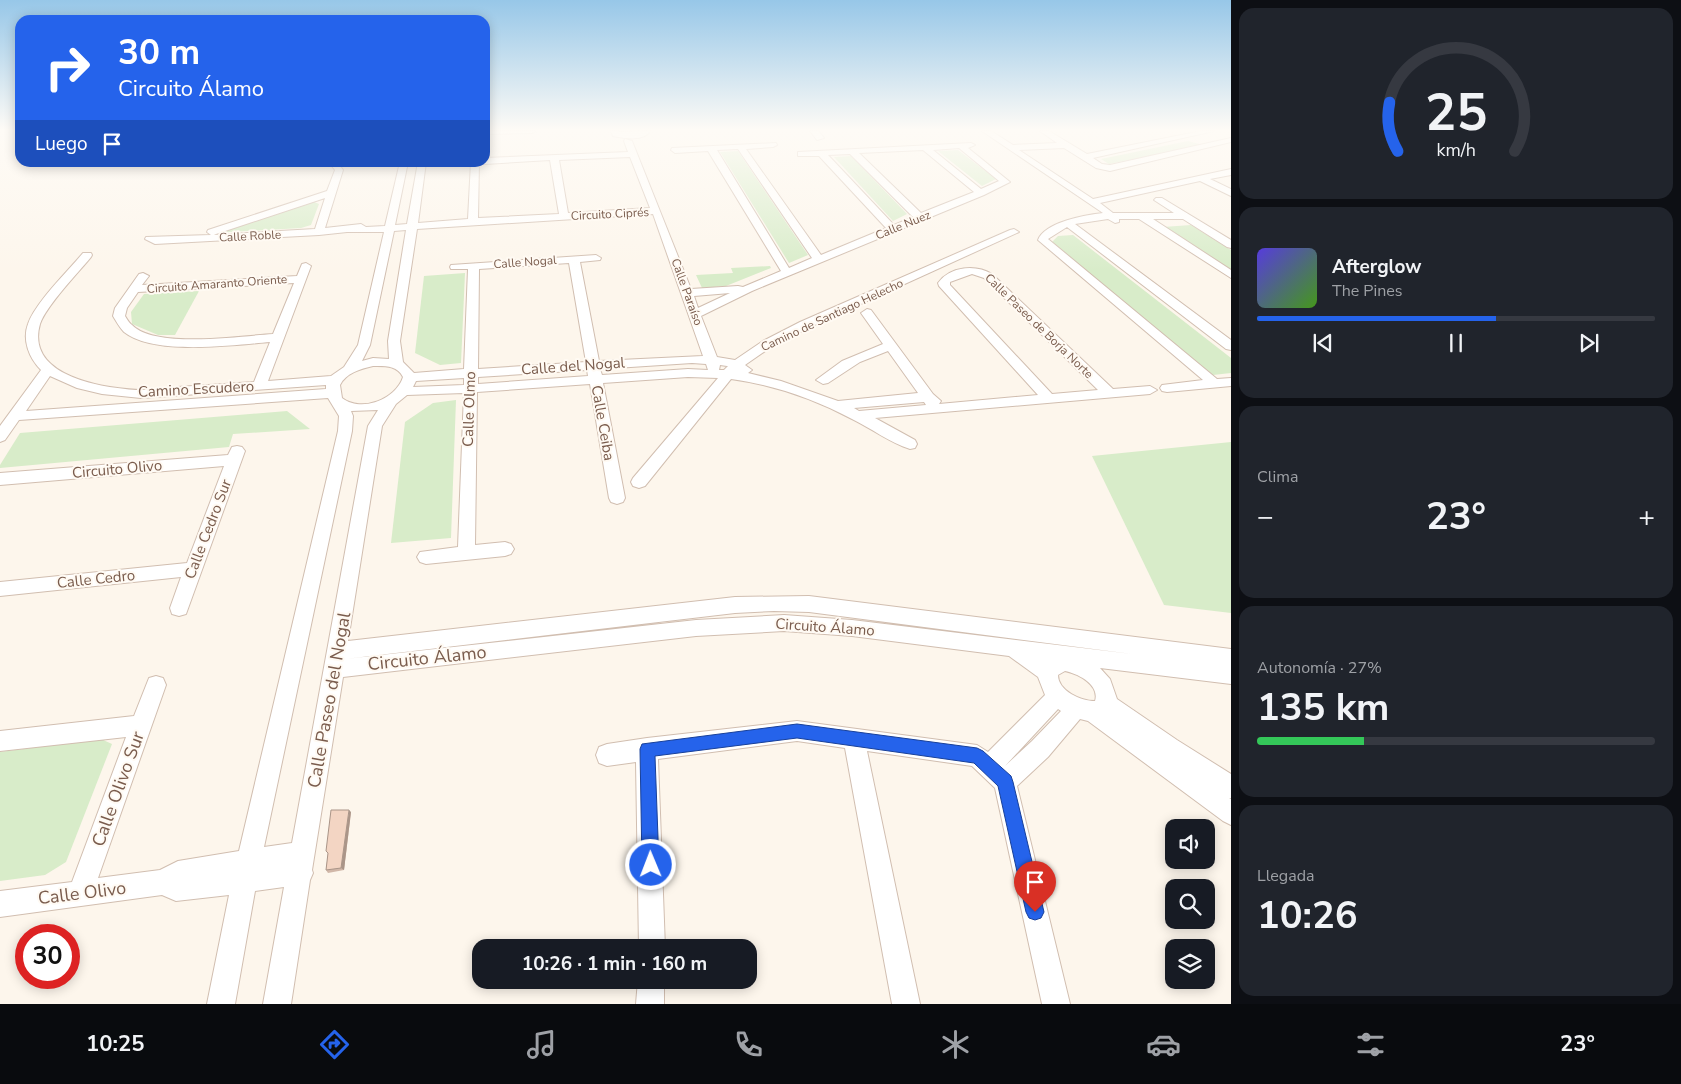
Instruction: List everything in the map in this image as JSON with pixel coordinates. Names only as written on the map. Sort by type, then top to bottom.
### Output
[{"type":"street","points":[[319,232],[337,178]]},
{"type":"street","points":[[220,1004],[247,871],[345,431],[346,416],[336,392],[360,354],[364,344],[400,178]]},
{"type":"street","points":[[397,364],[394,341],[419,178]]},
{"type":"street","points":[[473,221],[474,178]]},
{"type":"street","name":"Circuito Ciprés","points":[[557,178],[564,216]]},
{"type":"street","points":[[643,178],[656,211]]},
{"type":"street","points":[[729,178],[786,273]]},
{"type":"street","points":[[762,178],[818,260]]},
{"type":"street","points":[[844,178],[892,229]]},
{"type":"street","points":[[879,178],[920,218]]},
{"type":"street","points":[[962,178],[981,193]]},
{"type":"street","name":"Calle Nuez","points":[[695,314],[748,289],[1002,184],[1005,182],[1001,178]]},
{"type":"street","points":[[1058,178],[1090,202],[1102,204],[1203,178]]},
{"type":"street","points":[[1063,178],[1102,204],[1115,220]]},
{"type":"street","points":[[1207,178],[1231,193]]},
{"type":"street","points":[[1208,178],[1231,188]]},
{"type":"street","points":[[188,239],[332,194]]},
{"type":"street","points":[[1159,200],[1231,245]]},
{"type":"street","name":"Circuito Ciprés","points":[[412,225],[656,211]]},
{"type":"street","name":"Calle Paraíso","points":[[656,211],[711,359],[727,370]]},
{"type":"street","points":[[1185,216],[1115,220],[1066,226],[1043,240],[1215,384]]},
{"type":"street","points":[[1149,218],[1231,275]]},
{"type":"street","name":"Calle Roble","points":[[150,239],[155,241],[412,225]]},
{"type":"street","points":[[1066,226],[1231,346]]},
{"type":"street","name":"Camino de Santiago Helecho","points":[[639,482],[727,370],[766,344],[804,325],[1014,232]]},
{"type":"street","points":[[0,437],[48,370],[41,363],[32,344],[34,324],[43,308],[87,255]]},
{"type":"street","name":"Calle Nogal","points":[[454,266],[596,258]]},
{"type":"street","name":"Calle Ceiba","points":[[574,259],[616,498]]},
{"type":"street","points":[[259,386],[306,266]]},
{"type":"street","name":"Calle Olmo","points":[[466,553],[469,388],[474,266]]},
{"type":"street","name":"Calle Paseo de Borja Norte","points":[[1048,398],[946,286],[944,283],[946,280],[968,269],[978,270],[988,276],[1110,393]]},
{"type":"street","points":[[143,276],[121,308],[119,316],[125,329],[134,335],[148,340],[188,343],[279,337]]},
{"type":"street","name":"Circuito Amaranto Oriente","points":[[134,289],[301,279]]},
{"type":"street","name":"Calle Nuez","points":[[687,293],[748,289]]},
{"type":"street","points":[[867,313],[927,397],[942,408]]},
{"type":"street","points":[[823,380],[832,372],[864,354],[891,346]]},
{"type":"street","name":"Calle del Nogal","points":[[410,378],[711,359],[727,370]]},
{"type":"street","points":[[349,369],[373,362],[397,364],[408,372],[410,378]]},
{"type":"street","name":"Camino Escudero","points":[[48,370],[82,385],[122,393],[163,394],[259,386],[336,392]]},
{"type":"street","name":"Calle del Nogal","points":[[336,392],[359,408],[381,405],[398,396],[425,392],[727,370]]},
{"type":"street","name":"Calle Paseo de Borja Norte","points":[[727,370],[760,378],[838,405],[861,415],[910,444]]},
{"type":"street","name":"Calle Paseo del Nogal","points":[[278,1004],[375,426],[408,386],[410,378]]},
{"type":"street","points":[[1167,388],[1231,382]]},
{"type":"street","name":"Calle Paseo de Borja Norte","points":[[861,415],[1150,390]]},
{"type":"street","name":"Camino Escudero","points":[[15,416],[336,392]]},
{"type":"street","name":"Calle Paseo de Borja Norte","points":[[838,405],[927,397]]},
{"type":"street","name":"Circuito Olivo","points":[[0,479],[236,455]]},
{"type":"street","name":"Calle Cedro Sur","points":[[179,608],[236,455]]},
{"type":"street","points":[[426,556],[505,549]]},
{"type":"street","name":"Calle Cedro","points":[[0,589],[193,569]]},
{"type":"street","name":"Circuito Álamo","points":[[335,660],[637,626],[735,605],[774,603],[818,605],[1231,658]]},
{"type":"street","name":"Circuito Álamo","points":[[637,626],[713,627],[784,623],[852,628],[1231,675]]},
{"type":"street","name":"Circuito Álamo","points":[[981,625],[1048,673]]},
{"type":"street","points":[[1094,674],[1111,660],[1138,646]]},
{"type":"street","points":[[997,774],[1040,749],[1092,709],[1106,690],[1094,674],[1080,666],[1065,662],[1057,663],[1051,667],[1048,673],[1048,681],[1057,696],[1092,709],[1169,748],[1231,787]]},
{"type":"street","name":"Calle Olivo Sur","points":[[80,893],[156,685]]},
{"type":"street","points":[[997,774],[1057,696]]},
{"type":"street","points":[[1092,709],[1231,812]]},
{"type":"street","points":[[0,741],[141,725]]},
{"type":"street","points":[[607,755],[797,731],[977,756],[997,774],[1056,1004]]},
{"type":"street","points":[[854,739],[906,1004]]},
{"type":"street","points":[[647,749],[652,939]]},
{"type":"street","name":"Calle Olivo","points":[[0,904],[164,882],[176,889],[247,871],[302,863]]},
{"type":"street","points":[[650,1004],[651,989]]},
{"type":"green space","points":[[736,178],[756,178],[808,255],[789,263]]},
{"type":"green space","points":[[853,178],[872,178],[907,214],[893,221]]},
{"type":"green space","points":[[972,178],[996,179],[982,186]]},
{"type":"green space","points":[[314,202],[319,204],[311,225],[301,228],[213,233]]},
{"type":"green space","points":[[1191,225],[1231,250],[1231,271],[1163,227]]},
{"type":"green space","points":[[1073,235],[1231,358],[1231,373],[1213,375],[1051,243],[1058,236]]},
{"type":"green space","points":[[770,266],[771,268],[726,286],[702,288],[696,275],[733,273],[731,268]]},
{"type":"green space","points":[[465,273],[461,363],[440,365],[415,353],[424,276]]},
{"type":"green space","points":[[199,291],[175,335],[158,335],[132,324],[131,312],[144,294]]},
{"type":"green space","points":[[456,400],[451,538],[391,543],[405,422],[433,403]]},
{"type":"green space","points":[[287,411],[310,429],[233,434],[229,447],[0,468],[20,433]]},
{"type":"green space","points":[[1231,442],[1231,613],[1164,605],[1092,456]]},
{"type":"green space","points":[[101,739],[112,744],[66,862],[45,875],[0,881],[0,752]]},
{"type":"building","points":[[331,810],[349,810],[341,868],[326,870],[328,853],[326,851]]},
{"type":"route","points":[[651,865],[647,749],[797,731],[977,756],[1005,782],[1035,912]]}]
